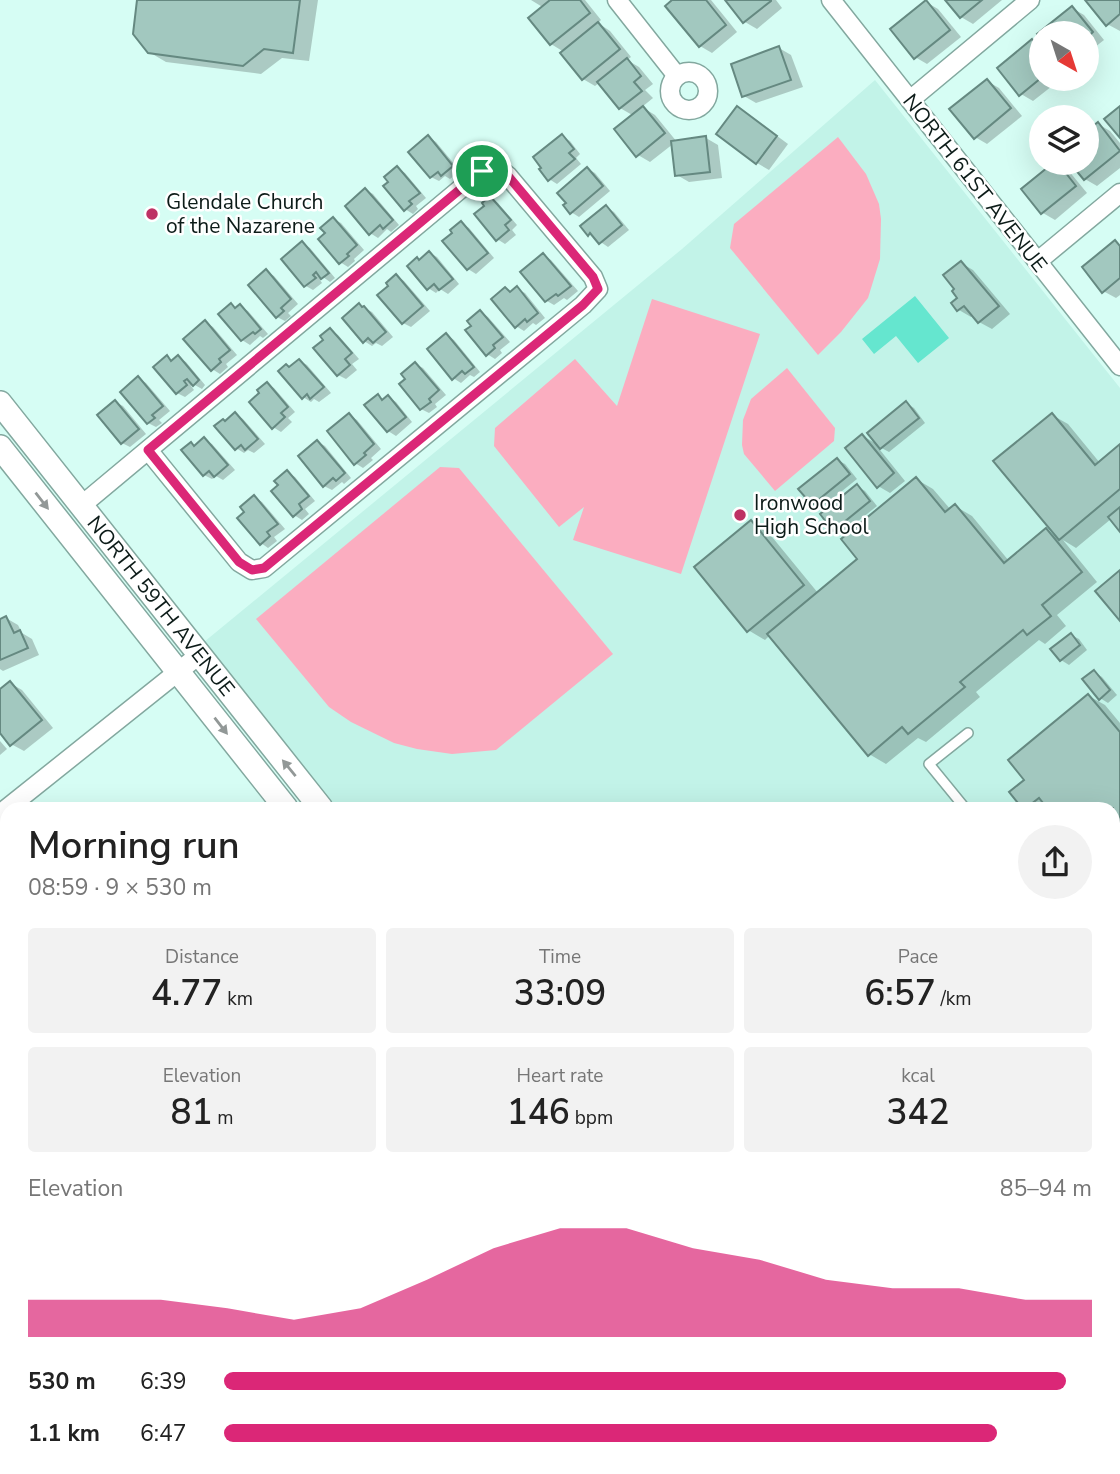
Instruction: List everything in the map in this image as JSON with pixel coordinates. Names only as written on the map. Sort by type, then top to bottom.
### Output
[{"type":"main road","name":"NORTH 59TH AVENUE","points":[[0,403],[316,802]]},
{"type":"main road","name":"NORTH 59TH AVENUE","points":[[0,447],[281,802]]},
{"type":"street","points":[[617,0],[677,76]]},
{"type":"street","name":"NORTH 61ST AVENUE","points":[[831,0],[1120,366]]},
{"type":"street","points":[[910,100],[1030,0]]},
{"type":"street","points":[[82,505],[482,171],[496,166],[508,176],[593,277],[598,289],[583,305],[264,568],[252,570],[239,562],[148,450]]},
{"type":"street","points":[[1038,261],[1120,193]]},
{"type":"street","points":[[15,802],[199,655]]},
{"type":"lane","points":[[960,802],[929,764],[968,733]]},
{"type":"shaded area","name":"Ironwood High School","points":[[875,80],[1120,388],[1120,802],[328,802],[204,642],[682,249]]},
{"type":"shaded area","points":[[838,137],[866,174],[879,204],[880,259],[868,298],[841,332],[818,355],[730,248],[734,224]]},
{"type":"shaded area","points":[[915,296],[949,338],[918,363],[896,336],[874,354],[862,339]]},
{"type":"shaded area","points":[[652,299],[760,334],[681,574],[573,540],[584,507],[559,527],[494,446],[495,428],[575,359],[617,406]]},
{"type":"shaded area","points":[[787,368],[835,428],[834,441],[775,491],[744,454],[743,420],[751,399]]},
{"type":"shaded area","points":[[440,467],[459,468],[613,654],[496,750],[452,754],[417,749],[394,743],[351,722],[329,707],[256,619]]},
{"type":"building","points":[[137,0],[300,0],[293,53],[264,49],[243,66],[148,53],[133,34]]},
{"type":"building","points":[[550,0],[580,0],[590,13],[550,45],[528,18]]},
{"type":"building","points":[[672,0],[706,0],[726,25],[699,47],[665,6]]},
{"type":"building","points":[[725,0],[771,0],[771,1],[743,23]]},
{"type":"building","points":[[926,0],[950,30],[914,59],[890,29]]},
{"type":"building","points":[[945,0],[982,0],[960,18]]},
{"type":"building","points":[[1085,0],[1120,0],[1120,14],[1106,26]]},
{"type":"building","points":[[1072,6],[1084,21],[1053,21]]},
{"type":"building","points":[[598,22],[620,49],[582,80],[560,53]]},
{"type":"building","points":[[1029,41],[1029,88],[1019,96],[997,68]]},
{"type":"building","points":[[779,46],[791,80],[742,97],[731,64]]},
{"type":"building","points":[[627,58],[641,76],[634,82],[642,91],[619,109],[597,82]]},
{"type":"building","points":[[987,79],[1011,108],[974,139],[949,109]]},
{"type":"building","points":[[643,106],[665,133],[636,157],[614,129]]},
{"type":"building","points":[[737,106],[777,136],[756,164],[716,134]]},
{"type":"building","points":[[1120,106],[1120,138],[1104,119]]},
{"type":"building","points":[[1099,123],[1120,151],[1099,168]]},
{"type":"building","points":[[562,134],[574,149],[569,153],[575,159],[548,181],[533,157]]},
{"type":"building","points":[[428,135],[453,166],[441,176],[438,172],[430,178],[408,152]]},
{"type":"building","points":[[706,136],[710,172],[675,176],[671,141]]},
{"type":"building","points":[[397,166],[420,193],[409,201],[412,204],[404,211],[383,186],[388,182],[384,177]]},
{"type":"building","points":[[587,167],[603,186],[570,214],[563,205],[566,203],[557,193]]},
{"type":"building","points":[[1038,175],[1067,175],[1076,186],[1041,214],[1021,189]]},
{"type":"building","points":[[365,188],[393,220],[383,229],[380,225],[369,235],[345,206]]},
{"type":"building","points":[[490,196],[511,220],[505,225],[509,230],[496,241],[474,214],[484,206],[482,203]]},
{"type":"building","points":[[606,205],[622,225],[599,244],[580,226]]},
{"type":"building","points":[[333,217],[357,245],[339,264],[318,239],[325,233],[320,228]]},
{"type":"building","points":[[461,221],[488,253],[467,270],[442,241]]},
{"type":"building","points":[[1115,240],[1120,246],[1120,278],[1102,293],[1082,267]]},
{"type":"building","points":[[302,241],[329,273],[321,279],[316,272],[313,275],[316,278],[304,287],[281,259]]},
{"type":"building","points":[[429,251],[453,279],[439,290],[434,284],[427,290],[407,266]]},
{"type":"building","points":[[543,253],[571,286],[545,302],[520,272]]},
{"type":"building","points":[[961,261],[999,306],[978,323],[964,306],[957,311],[951,303],[957,298],[952,291],[954,289],[943,275]]},
{"type":"building","points":[[266,269],[291,299],[281,308],[284,311],[276,318],[248,285]]},
{"type":"building","points":[[396,274],[423,306],[402,324],[377,295],[388,286],[386,283]]},
{"type":"building","points":[[517,286],[538,313],[515,328],[491,299],[505,287],[510,292]]},
{"type":"building","points":[[231,303],[235,308],[240,304],[261,329],[241,341],[218,314]]},
{"type":"building","points":[[359,303],[386,332],[373,343],[368,338],[363,343],[342,318]]},
{"type":"building","points":[[480,310],[503,337],[493,345],[495,348],[486,356],[465,330],[471,326],[467,321]]},
{"type":"building","points":[[205,320],[230,350],[219,359],[221,362],[211,371],[183,339]]},
{"type":"building","points":[[330,328],[352,353],[345,359],[350,365],[337,376],[313,348],[323,340],[320,336]]},
{"type":"building","points":[[446,333],[474,367],[465,374],[462,371],[452,380],[427,349]]},
{"type":"building","points":[[167,355],[171,361],[178,355],[199,380],[193,386],[187,379],[184,381],[187,385],[176,394],[153,367]]},
{"type":"building","points":[[299,359],[324,387],[310,399],[307,394],[302,399],[278,371],[286,364],[289,367]]},
{"type":"building","points":[[415,362],[439,390],[429,399],[431,402],[420,410],[399,384],[405,379],[401,374]]},
{"type":"building","points":[[138,376],[163,406],[152,415],[155,418],[147,424],[120,392]]},
{"type":"building","points":[[267,382],[288,407],[281,413],[285,417],[272,429],[249,402]]},
{"type":"building","points":[[378,394],[382,400],[388,395],[406,417],[387,432],[364,405]]},
{"type":"building","points":[[115,400],[139,429],[121,444],[97,415]]},
{"type":"building","points":[[906,401],[919,418],[880,449],[867,433]]},
{"type":"building","points":[[235,412],[258,439],[245,450],[241,445],[235,450],[214,426]]},
{"type":"building","points":[[349,413],[374,444],[354,465],[327,431]]},
{"type":"building","points":[[1052,413],[1095,465],[1120,444],[1120,489],[1059,540],[993,461]]},
{"type":"building","points":[[862,434],[894,473],[877,488],[845,448]]},
{"type":"building","points":[[204,437],[228,465],[214,477],[209,471],[203,476],[181,450],[191,442],[194,446]]},
{"type":"building","points":[[317,440],[345,473],[336,481],[333,478],[323,487],[298,456]]},
{"type":"building","points":[[837,458],[850,474],[812,505],[798,489]]},
{"type":"building","points":[[287,470],[309,496],[299,504],[302,509],[293,517],[271,491],[278,485],[274,481]]},
{"type":"building","points":[[916,477],[945,512],[955,504],[1004,563],[1046,528],[1082,572],[1042,605],[1051,616],[1027,635],[1023,630],[960,682],[965,687],[908,734],[902,727],[868,756],[767,634],[857,559],[841,539]]},
{"type":"building","points":[[857,484],[870,501],[833,531],[820,514]]},
{"type":"building","points":[[254,495],[278,524],[267,532],[270,536],[260,545],[237,518],[244,512],[240,507]]},
{"type":"building","points":[[1120,507],[1120,532],[1108,517]]},
{"type":"building","points":[[751,520],[804,585],[747,632],[694,567]]},
{"type":"building","points":[[1120,570],[1120,621],[1095,591]]},
{"type":"building","points":[[6,616],[14,633],[20,630],[28,648],[0,660],[0,619]]},
{"type":"building","points":[[1071,633],[1080,645],[1060,661],[1050,649]]},
{"type":"building","points":[[1094,670],[1110,690],[1099,700],[1082,679]]},
{"type":"building","points":[[10,681],[42,720],[10,746],[0,733],[0,689]]},
{"type":"building","points":[[1088,694],[1120,732],[1120,802],[1042,802],[1039,798],[1034,802],[1017,802],[1009,792],[1024,780],[1008,760]]},
{"type":"place","name":"Glendale Church of the Nazarene","points":[[152,214]]},
{"type":"place","name":"Ironwood High School","points":[[740,515]]},
{"type":"route","points":[[496,166],[508,176],[593,277],[598,289],[583,305],[264,568],[252,570],[239,562],[148,450],[482,171],[496,166]]}]
